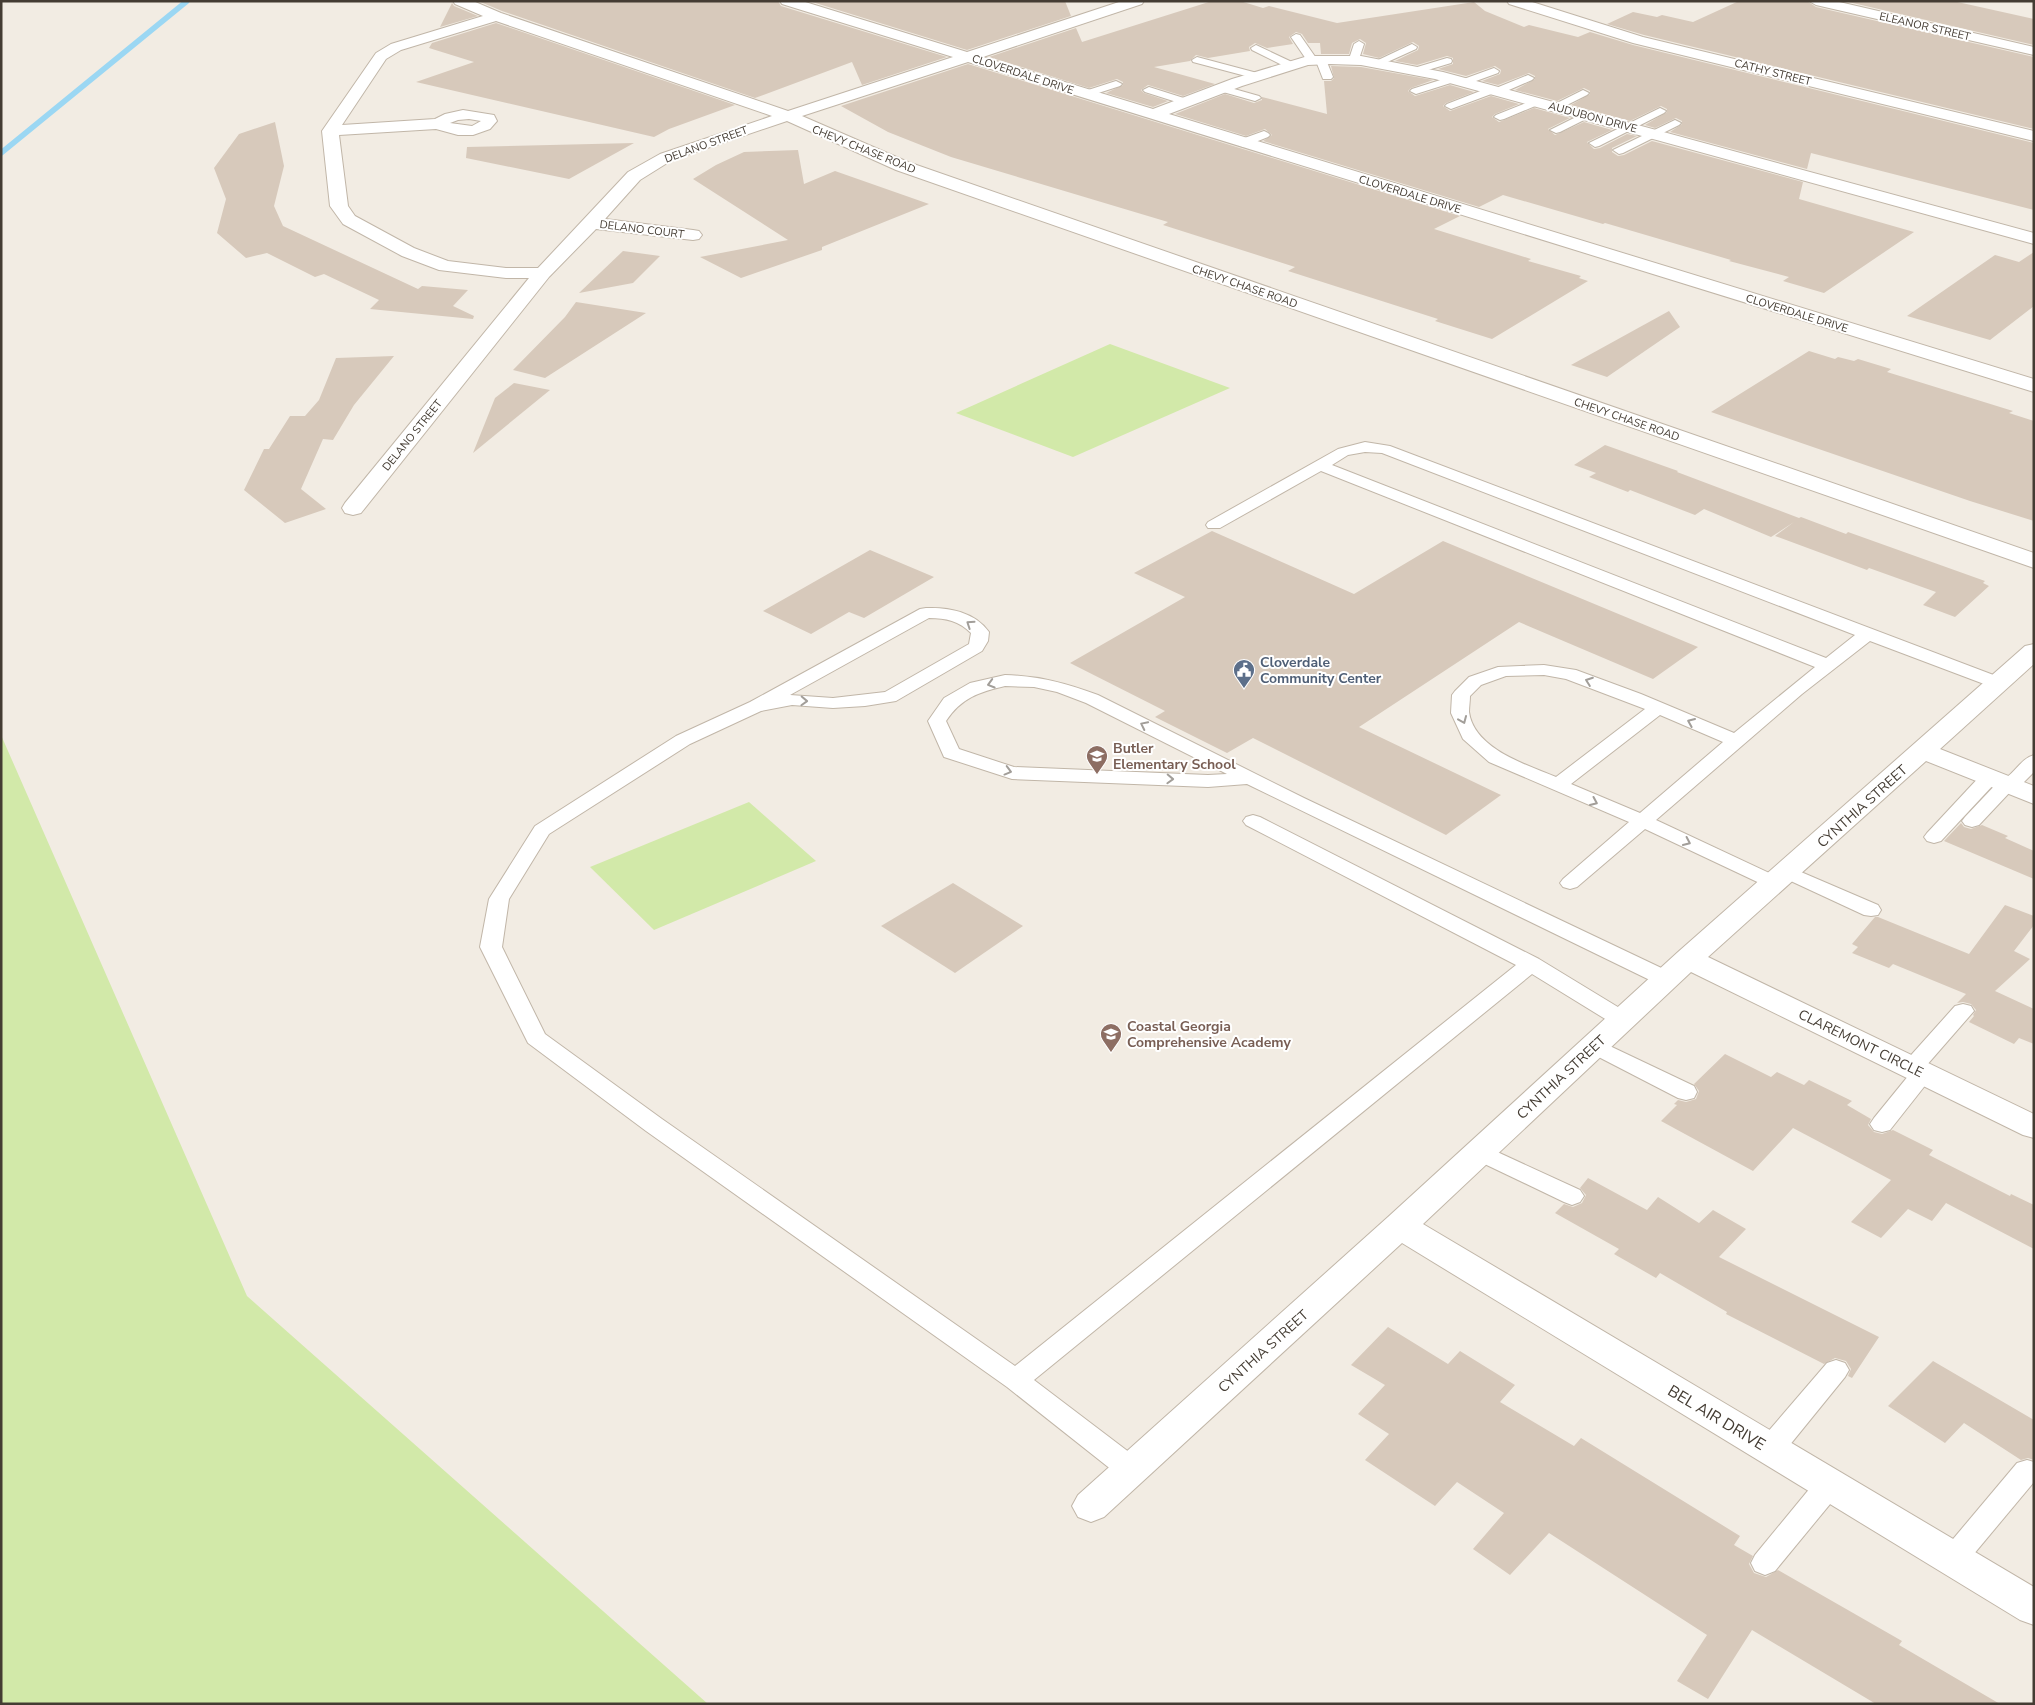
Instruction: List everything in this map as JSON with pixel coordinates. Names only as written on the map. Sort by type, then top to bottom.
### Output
[{"type":"street","name":"CHEVY CHASE ROAD","points":[[460,1],[496,16],[788,116],[902,166],[2034,561]]},
{"type":"street","name":"CLOVERDALE DRIVE","points":[[787,1],[2034,386]]},
{"type":"street","name":"DELANO STREET","points":[[353,508],[543,273],[592,224],[634,176],[666,157],[1137,1]]},
{"type":"street","name":"CATHY STREET","points":[[1514,1],[1638,40],[2034,136]]},
{"type":"street","name":"ELEANOR STREET","points":[[1816,1],[2034,51]]},
{"type":"street","points":[[496,16],[396,47],[381,56],[330,131],[339,206],[349,220],[408,252],[445,266],[506,273],[543,273]]},
{"type":"street","name":"AUDUBON DRIVE","points":[[1152,115],[1220,88],[1290,65],[1356,52],[1379,62],[1418,70],[1586,115],[2034,239]]},
{"type":"street","points":[[330,131],[439,124]]},
{"type":"street","name":"DELANO COURT","points":[[592,224],[693,235]]},
{"type":"street","name":"CYNTHIA STREET","points":[[1091,1506],[1400,1226],[1688,959],[2034,651]]},
{"type":"street","points":[[1923,751],[2034,796]]},
{"type":"street","name":"CLAREMONT CIRCLE","points":[[1688,959],[2034,1127]]},
{"type":"street","name":"BEL AIR DRIVE","points":[[1400,1226],[2034,1608]]},
{"type":"lane","points":[[1296,37],[1317,60],[1327,77]]},
{"type":"lane","points":[[1379,62],[1412,47]]},
{"type":"lane","points":[[1256,48],[1290,65]]},
{"type":"lane","points":[[1196,60],[1257,76]]},
{"type":"lane","points":[[1418,70],[1447,61]]},
{"type":"lane","points":[[1416,90],[1494,71]]},
{"type":"lane","points":[[1451,106],[1500,92],[1532,80]]},
{"type":"lane","points":[[1086,94],[1116,84]]},
{"type":"lane","points":[[1220,88],[1255,98]]},
{"type":"lane","points":[[1149,90],[1186,102]]},
{"type":"lane","points":[[1554,107],[1583,93]]},
{"type":"lane","points":[[1500,117],[1536,102]]},
{"type":"lane","points":[[1595,143],[1660,111]]},
{"type":"lane","points":[[1556,130],[1586,115]]},
{"type":"lane","points":[[1619,150],[1651,133],[1676,123]]},
{"type":"lane","points":[[1243,143],[1264,135]]},
{"type":"lane","points":[[1214,524],[1343,452],[1356,448],[1374,447],[1398,453],[1998,683]]},
{"type":"lane","points":[[1319,465],[1827,665]]},
{"type":"lane","points":[[756,706],[792,700],[832,703],[865,702],[890,697],[976,647],[980,632],[974,625],[958,616],[941,612],[926,613],[756,706],[683,740],[542,830],[499,899],[490,947],[536,1038],[654,1125],[1016,1380],[1132,1470]]},
{"type":"lane","points":[[1570,883],[1736,741],[1827,665],[1868,634]]},
{"type":"lane","points":[[1736,741],[1570,674],[1552,671],[1504,671],[1475,680],[1461,695],[1460,713],[1472,739],[1496,758],[1611,810],[1643,821],[1781,878],[1871,910]]},
{"type":"lane","points":[[1250,778],[1208,781],[1012,774],[951,752],[937,721],[949,703],[969,690],[1002,681],[1041,682],[1085,696],[1666,979]]},
{"type":"lane","points":[[1558,785],[1658,708]]},
{"type":"lane","points":[[1934,837],[2001,783],[2034,761]]},
{"type":"lane","points":[[1972,821],[2001,783]]},
{"type":"lane","points":[[1253,821],[1531,964],[1623,1020]]},
{"type":"lane","points":[[1016,1380],[1531,964]]},
{"type":"lane","points":[[1882,1124],[1918,1071],[1963,1011]]},
{"type":"lane","points":[[1595,1046],[1686,1092]]},
{"type":"lane","points":[[1480,1152],[1572,1196]]},
{"type":"lane","points":[[1770,1449],[1836,1370]]},
{"type":"lane","points":[[1953,1559],[2027,1471]]},
{"type":"lane","points":[[1765,1562],[1830,1484]]},
{"type":"green space","points":[[1110,344],[1230,388],[1073,457],[956,413]]},
{"type":"green space","points":[[1,735],[247,1296],[708,1704],[1,1704]]},
{"type":"green space","points":[[749,802],[816,861],[654,930],[590,867]]},
{"type":"building","points":[[478,1],[778,1],[781,6],[947,57],[862,85],[852,62],[755,98],[502,11]]},
{"type":"building","points":[[809,1],[1065,1],[1071,16],[967,50]]},
{"type":"building","points":[[1212,1],[1240,1],[1263,8],[1269,6],[1337,23],[1474,2],[1485,11],[1524,27],[1529,25],[1578,37],[1590,32],[1633,45],[2034,143],[2034,210],[1811,153],[1807,169],[1670,132],[1682,124],[1682,121],[1676,118],[1655,128],[1645,125],[1667,112],[1667,109],[1661,106],[1630,121],[1571,105],[1590,94],[1590,91],[1584,88],[1557,101],[1515,90],[1535,79],[1535,76],[1529,73],[1498,85],[1482,81],[1500,74],[1501,70],[1495,66],[1466,76],[1438,69],[1453,64],[1453,58],[1447,56],[1417,65],[1395,61],[1418,50],[1419,46],[1413,42],[1379,58],[1363,54],[1366,43],[1360,39],[1352,43],[1349,54],[1321,54],[1320,43],[1308,43],[1302,34],[1296,32],[1289,37],[1293,44],[1267,48],[1255,43],[1249,47],[1250,51],[1208,58],[1196,55],[1190,61],[1154,67],[1215,84],[1183,96],[1148,85],[1141,90],[1144,93],[1168,101],[1153,107],[1106,93],[1123,85],[1123,82],[1117,79],[1089,88],[989,57],[1076,28],[1082,42]]},
{"type":"building","points":[[1739,1],[1807,1],[1816,7],[2034,57],[2034,129],[1644,35],[1607,24],[1633,12],[1657,17],[1662,15],[1693,22]]},
{"type":"building","points":[[1844,1],[1953,1],[2034,19],[2034,45]]},
{"type":"building","points":[[452,3],[454,6],[478,16],[440,27]]},
{"type":"building","points":[[496,23],[735,105],[669,129],[654,137],[416,82],[474,62],[429,48],[432,43]]},
{"type":"building","points":[[968,64],[1460,216],[1434,229],[1531,259],[1528,261],[1581,276],[1579,278],[1588,281],[1492,339],[1435,321],[1438,319],[1288,271],[1295,267],[1163,225],[1168,222],[951,157],[888,132],[841,106]]},
{"type":"building","points":[[1331,66],[1361,67],[1433,80],[1411,88],[1408,91],[1415,96],[1450,85],[1474,92],[1446,103],[1443,106],[1450,111],[1491,96],[1519,104],[1495,114],[1492,117],[1499,122],[1534,108],[1570,118],[1548,129],[1555,135],[1584,122],[1612,130],[1587,142],[1594,149],[1600,148],[1627,134],[1637,136],[1612,148],[1612,152],[1618,156],[1624,155],[1652,141],[1803,182],[1799,199],[1914,232],[1824,293],[1783,281],[1789,277],[1503,195],[1479,207],[1263,141],[1272,135],[1265,129],[1246,136],[1175,114],[1225,94],[1254,103],[1262,100],[1262,97],[1327,114],[1324,81],[1331,81],[1334,78]]},
{"type":"building","points":[[275,122],[284,166],[274,206],[283,226],[418,289],[422,286],[468,290],[453,306],[474,316],[473,319],[370,309],[379,300],[324,274],[315,277],[267,253],[246,258],[217,233],[226,199],[214,168],[239,134]]},
{"type":"building","points":[[634,143],[569,179],[466,158],[467,147]]},
{"type":"building","points":[[798,150],[804,184],[835,171],[929,204],[822,247],[822,250],[741,278],[700,257],[788,240],[693,179],[716,165],[744,152]]},
{"type":"building","points":[[623,251],[660,256],[633,283],[579,293]]},
{"type":"building","points":[[2034,252],[2034,306],[1990,340],[1907,316],[1995,255],[2019,262]]},
{"type":"building","points":[[576,302],[646,313],[545,378],[513,370],[565,317]]},
{"type":"building","points":[[1669,311],[1680,327],[1607,377],[1571,365]]},
{"type":"building","points":[[1809,351],[1835,359],[1838,357],[1854,361],[1858,359],[1891,369],[1887,372],[2013,411],[2009,413],[2034,421],[2034,521],[1970,501],[1711,412]]},
{"type":"building","points":[[394,356],[354,405],[333,440],[323,439],[301,489],[326,509],[285,523],[244,490],[264,449],[269,449],[290,416],[305,416],[319,400],[336,358]]},
{"type":"building","points":[[514,383],[550,390],[473,453],[495,398]]},
{"type":"building","points":[[1605,445],[1799,518],[1801,517],[1846,534],[1848,532],[1985,581],[1983,583],[1989,586],[1955,617],[1923,605],[1936,592],[1869,568],[1867,570],[1775,536],[1794,522],[1771,537],[1704,509],[1695,515],[1630,490],[1628,492],[1589,477],[1596,473],[1574,465]]},
{"type":"building","name":"Cloverdale Community Center","points":[[1212,531],[1354,594],[1443,541],[1698,647],[1653,679],[1519,622],[1359,727],[1501,795],[1446,835],[1253,738],[1227,753],[1155,717],[1165,711],[1070,663],[1185,597],[1134,573]]},
{"type":"building","points":[[870,550],[934,577],[864,618],[849,612],[811,634],[763,611]]},
{"type":"building","points":[[1961,823],[1964,827],[1971,829],[1982,825],[2008,836],[2005,838],[2034,851],[2034,879],[1944,841]]},
{"type":"building","points":[[953,883],[1023,926],[955,973],[881,926]]},
{"type":"building","points":[[2005,905],[2034,916],[2034,925],[2014,951],[2030,959],[1995,991],[2034,1009],[2034,1044],[2019,1038],[2014,1044],[1969,1022],[1976,1010],[1971,1004],[1957,1003],[1966,994],[1893,964],[1889,968],[1852,953],[1858,947],[1852,944],[1875,917],[1878,917],[1969,954]]},
{"type":"building","points":[[1725,1054],[1771,1077],[1777,1072],[1804,1085],[1809,1080],[1852,1101],[1847,1105],[1871,1119],[1868,1125],[1874,1132],[1882,1134],[1893,1130],[1933,1150],[1929,1155],[2010,1196],[2011,1194],[2034,1205],[2034,1249],[1946,1203],[1932,1221],[1908,1209],[1881,1238],[1851,1222],[1891,1180],[1846,1156],[1793,1128],[1753,1171],[1661,1121],[1677,1105],[1674,1104],[1678,1100],[1686,1102],[1696,1099],[1699,1091],[1694,1084]]},
{"type":"building","points":[[1588,1178],[1647,1210],[1658,1197],[1699,1223],[1713,1210],[1746,1229],[1719,1257],[1879,1337],[1852,1378],[1848,1376],[1851,1369],[1846,1361],[1835,1358],[1824,1364],[1726,1314],[1727,1312],[1660,1273],[1656,1278],[1614,1254],[1619,1249],[1555,1213],[1564,1204],[1573,1207],[1582,1203],[1586,1195],[1580,1188]]},
{"type":"building","points":[[1388,1327],[1448,1364],[1460,1351],[1515,1385],[1500,1402],[1574,1446],[1581,1438],[1740,1536],[1734,1545],[1753,1556],[1749,1564],[1754,1573],[1766,1577],[1778,1570],[1902,1641],[1899,1645],[2000,1704],[1876,1704],[1752,1630],[1708,1699],[1677,1681],[1707,1635],[1549,1533],[1510,1575],[1473,1549],[1504,1513],[1457,1482],[1435,1506],[1365,1460],[1389,1434],[1358,1414],[1385,1385],[1351,1365]]},
{"type":"building","points":[[1933,1361],[2034,1420],[2034,1460],[2028,1458],[2021,1460],[1964,1423],[1945,1443],[1888,1406]]},
{"type":"waterway","points":[[1,153],[187,1]]},
{"type":"place","name":"Cloverdale Community Center","points":[[1244,689]]},
{"type":"place","name":"Butler Elementary School","points":[[1097,775]]},
{"type":"place","name":"Coastal Georgia Comprehensive Academy","points":[[1111,1053]]}]
